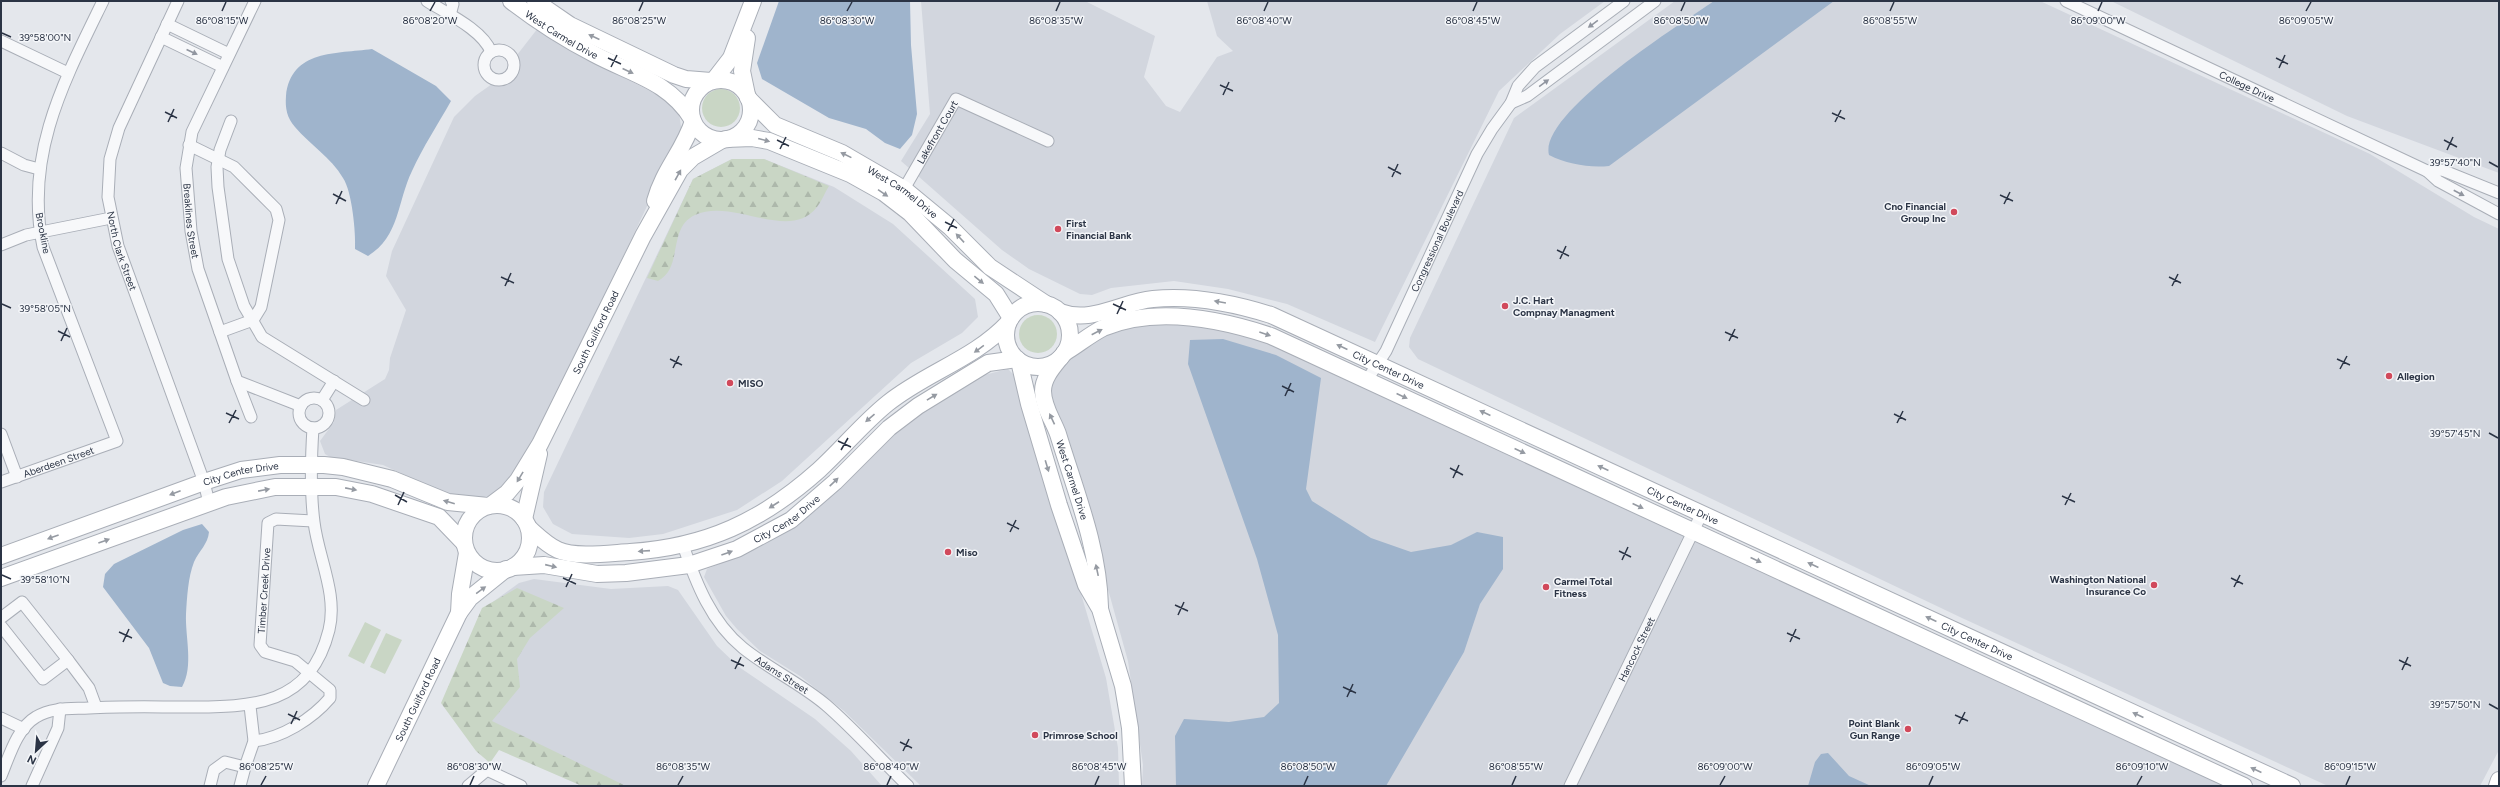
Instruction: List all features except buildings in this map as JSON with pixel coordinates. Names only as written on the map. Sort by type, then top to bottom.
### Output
[{"type":"street","name":"Brookline","points":[[103,1],[68,73],[51,117],[39,169],[37,218],[43,247],[117,441]]},
{"type":"street","name":"North Clark Street","points":[[178,1],[114,142],[108,176],[111,218],[118,246],[204,482],[209,503]]},
{"type":"street","name":"Breaklines Street","points":[[251,417],[198,269],[191,231],[186,168],[192,132],[255,1]]},
{"type":"street","points":[[426,1],[466,24],[489,45],[491,52]]},
{"type":"street","points":[[450,15],[453,4],[451,1]]},
{"type":"street","name":"West Carmel Drive","points":[[511,1],[572,42],[668,90],[682,103],[692,120]]},
{"type":"street","name":"West Carmel Drive","points":[[535,1],[554,15],[587,34],[674,75],[694,80],[713,81]]},
{"type":"street","name":"Congressional Boulevard","points":[[1367,380],[1386,351],[1477,154],[1492,129],[1511,103],[1518,86],[1535,67],[1624,1]]},
{"type":"street","name":"Congressional Boulevard","points":[[1511,103],[1527,96],[1655,1]]},
{"type":"street","name":"College Drive","points":[[2066,1],[2427,171],[2438,181],[2499,214]]},
{"type":"street","points":[[713,81],[731,58],[751,8]]},
{"type":"street","points":[[748,96],[733,82],[713,81],[703,85],[694,96],[690,110],[692,120],[703,134],[724,139],[739,134],[748,122],[751,108],[742,71],[751,8]]},
{"type":"street","points":[[167,24],[229,54]]},
{"type":"street","points":[[694,80],[708,72],[741,31]]},
{"type":"street","points":[[161,37],[223,67]]},
{"type":"street","points":[[1,41],[68,73]]},
{"type":"street","name":"West Carmel Drive","points":[[748,96],[775,125],[842,153],[904,189],[950,227],[990,267],[1046,304]]},
{"type":"street","name":"Lakefront Court","points":[[904,189],[956,99],[1048,141]]},
{"type":"street","name":"South Guilford Road","points":[[652,220],[656,199],[664,176],[685,142],[692,120]]},
{"type":"street","points":[[231,121],[218,158],[218,187],[228,259],[244,306],[262,337],[364,400]]},
{"type":"street","name":"West Carmel Drive","points":[[724,139],[752,138],[769,141],[838,169],[884,193],[910,213],[955,260],[996,294],[1010,321]]},
{"type":"street","name":"South Guilford Road","points":[[489,505],[507,493],[518,480],[540,444],[652,220],[686,163],[724,139]]},
{"type":"street","points":[[189,145],[234,167],[276,209],[279,220],[261,307],[252,320],[220,332]]},
{"type":"street","points":[[1,153],[24,165],[39,169]]},
{"type":"street","name":"College Drive","points":[[2427,171],[2442,170],[2499,192]]},
{"type":"street","points":[[1,245],[26,235],[111,218]]},
{"type":"street","name":"City Center Drive","points":[[1060,312],[1073,316],[1086,317],[1133,302],[1159,298],[1215,301],[1271,315],[2292,786]]},
{"type":"street","points":[[1046,304],[1060,312],[1068,325],[1070,334],[1063,355],[1043,366],[1028,365],[1018,360],[1008,344],[1006,332],[1010,321],[1016,312],[1028,305],[1046,304]]},
{"type":"street","name":"City Center Drive","points":[[1063,355],[1092,334],[1126,321],[1164,318],[1197,319],[1240,326],[1271,336],[2244,786]]},
{"type":"street","name":"City Center Drive","points":[[527,524],[552,546],[569,553],[652,550],[682,545],[725,532],[750,520],[780,502],[820,469],[860,427],[889,402],[912,386],[978,350],[1010,321]]},
{"type":"street","name":"West Carmel Drive","points":[[1063,355],[1046,379],[1043,396],[1057,431],[1092,546],[1100,581],[1100,609]]},
{"type":"street","name":"West Carmel Drive","points":[[1018,360],[1029,404],[1059,505],[1086,585],[1100,609],[1123,686],[1130,728],[1133,786]]},
{"type":"street","name":"City Center Drive","points":[[509,568],[544,565],[597,574],[626,573],[689,565],[737,549],[771,532],[810,504],[889,428],[918,406],[988,364],[1018,360]]},
{"type":"street","points":[[237,381],[301,406]]},
{"type":"street","points":[[322,400],[334,381]]},
{"type":"street","points":[[310,398],[322,400],[328,406],[328,419],[322,426],[313,428],[302,422],[299,414],[301,406],[310,398]]},
{"type":"street","points":[[1,776],[24,729],[35,717],[60,709],[96,707],[250,706],[277,697],[295,686],[309,672],[326,643],[331,614],[326,577],[313,521],[311,464],[313,428]]},
{"type":"street","points":[[1,434],[17,477]]},
{"type":"street","name":"Aberdeen Street","points":[[1,482],[117,441]]},
{"type":"street","name":"South Guilford Road","points":[[527,524],[540,444]]},
{"type":"street","name":"City Center Drive","points":[[1,556],[241,470],[311,464],[343,467],[392,479],[448,502],[489,505]]},
{"type":"street","name":"City Center Drive","points":[[1,578],[226,497],[275,488],[312,486],[336,487],[372,494],[430,513],[447,523],[466,548]]},
{"type":"street","points":[[489,505],[510,507],[527,524],[529,548],[522,559],[509,568],[487,569],[476,563],[466,548],[465,530],[471,517],[489,505]]},
{"type":"street","name":"Hancock Street","points":[[1570,786],[1702,513]]},
{"type":"street","name":"Timber Creek Drive","points":[[254,741],[267,740],[288,730],[330,698],[330,690],[295,661],[270,656],[261,649],[260,644],[268,523],[276,519],[313,521]]},
{"type":"street","name":"Adams Street","points":[[682,545],[694,582],[722,627],[742,647],[825,704],[908,786]]},
{"type":"street","name":"South Guilford Road","points":[[459,613],[466,548]]},
{"type":"street","name":"South Guilford Road","points":[[376,786],[459,613],[470,598],[509,568]]},
{"type":"street","points":[[1,618],[22,602],[89,688],[96,707]]},
{"type":"street","points":[[1,626],[43,680],[68,660]]},
{"type":"street","points":[[240,786],[254,741],[250,706]]},
{"type":"street","points":[[32,786],[58,728],[60,709]]},
{"type":"street","points":[[1,718],[24,729]]},
{"type":"street","points":[[210,786],[216,766],[225,762],[245,767]]},
{"type":"street","points":[[468,786],[487,770],[521,786]]},
{"type":"street","points":[[2496,786],[2499,780]]},
{"type":"shaded area","points":[[921,1],[1085,1],[1155,36],[1144,77],[1166,106],[1180,112],[1217,57],[1233,51],[1217,36],[1207,1],[1605,1],[1560,34],[1499,91],[1375,342],[1287,304],[1228,289],[1174,281],[1111,288],[1092,295],[1080,294],[1029,269],[1002,250],[901,161],[930,114]]},
{"type":"shaded area","points":[[1675,1],[2040,1],[2370,154],[2474,217],[2499,229],[2499,750],[2480,786],[2328,786],[1962,618],[1418,359],[1409,347],[1410,338],[1514,118]]},
{"type":"shaded area","points":[[2111,1],[2499,1],[2499,173],[2347,116]]},
{"type":"shaded area","points":[[538,28],[569,50],[664,98],[679,113],[682,133],[522,468],[497,494],[474,499],[453,497],[383,465],[330,457],[325,454],[320,441],[334,422],[336,410],[385,379],[389,370],[390,358],[406,310],[386,276],[392,251],[454,117],[475,96],[519,65],[517,55]]},
{"type":"shaded area","points":[[732,159],[764,159],[834,187],[893,224],[975,299],[978,317],[962,333],[911,363],[782,481],[737,510],[663,534],[629,538],[572,534],[553,524],[543,507],[544,492],[693,179]]},
{"type":"shaded area","points":[[1158,321],[1247,333],[2234,786],[1142,786],[1143,765],[1128,661],[1062,424],[1050,399],[1053,383],[1060,369],[1078,353],[1105,334]]},
{"type":"shaded area","points":[[1008,369],[1014,375],[1035,439],[1106,678],[1118,748],[1119,786],[921,786],[844,711],[800,676],[760,651],[737,629],[726,616],[704,577],[707,569],[760,547],[793,527],[816,510],[892,435],[936,403],[984,375]]},
{"type":"shaded area","points":[[534,579],[611,589],[668,586],[678,590],[717,646],[739,667],[815,719],[851,751],[882,786],[604,786],[447,702],[486,607],[519,583]]},
{"type":"green space","points":[[717,89],[725,89],[735,94],[739,101],[739,115],[735,122],[725,127],[717,127],[707,122],[705,119],[702,112],[702,104],[707,94],[710,92]]},
{"type":"green space","points":[[732,159],[764,159],[829,186],[817,207],[805,217],[791,221],[776,221],[726,211],[710,211],[695,215],[686,221],[681,229],[671,267],[666,275],[658,281],[647,278],[693,179]]},
{"type":"green space","points":[[1034,315],[1042,315],[1049,318],[1054,323],[1057,334],[1054,345],[1049,350],[1042,353],[1034,353],[1027,350],[1022,345],[1019,338],[1019,330],[1022,323],[1027,318]]},
{"type":"green space","points":[[517,588],[564,608],[530,638],[517,659],[520,687],[492,721],[626,786],[582,786],[499,750],[490,763],[476,751],[441,703],[482,608]]},
{"type":"green space","points":[[365,622],[381,630],[364,664],[348,656]]},
{"type":"green space","points":[[386,633],[402,640],[385,674],[370,667]]},
{"type":"water","points":[[779,1],[910,1],[911,45],[917,114],[912,135],[900,149],[885,143],[866,129],[829,118],[762,79],[757,63]]},
{"type":"water","points":[[1714,1],[1834,1],[1609,166],[1578,165],[1549,155],[1552,137],[1566,116],[1588,94],[1644,49]]},
{"type":"water","points":[[372,49],[436,86],[451,101],[412,171],[392,228],[386,239],[368,256],[355,249],[355,233],[351,202],[349,192],[343,178],[333,164],[292,124],[286,109],[286,96],[290,81],[297,70],[306,62],[331,54]]},
{"type":"water","points":[[1223,339],[1276,355],[1321,378],[1306,489],[1312,501],[1371,538],[1411,552],[1451,545],[1477,532],[1503,537],[1503,569],[1480,604],[1464,652],[1386,786],[1176,786],[1175,736],[1184,719],[1229,722],[1264,717],[1279,703],[1278,635],[1257,559],[1188,364],[1190,340]]},
{"type":"water","points":[[202,524],[209,532],[205,544],[194,562],[187,594],[186,623],[188,670],[182,687],[170,686],[163,683],[149,648],[103,587],[105,574],[114,564],[183,530]]},
{"type":"water","points":[[1828,753],[1849,776],[1871,786],[1808,786],[1815,762],[1821,754]]},
{"type":"place","name":"Cno Financial Group Inc","points":[[1954,212]]},
{"type":"place","name":"First Financial Bank","points":[[1058,229]]},
{"type":"place","name":"J.C. Hart Compnay Managment","points":[[1505,306]]},
{"type":"place","name":"Allegion","points":[[2389,376]]},
{"type":"place","name":"MISO","points":[[730,383]]},
{"type":"place","name":"Miso","points":[[948,552]]},
{"type":"place","name":"Washington National Insurance Co","points":[[2154,585]]},
{"type":"place","name":"Carmel Total Fitness","points":[[1546,587]]},
{"type":"place","name":"Point Blank Gun Range","points":[[1908,729]]},
{"type":"place","name":"Primrose School","points":[[1035,735]]}]
